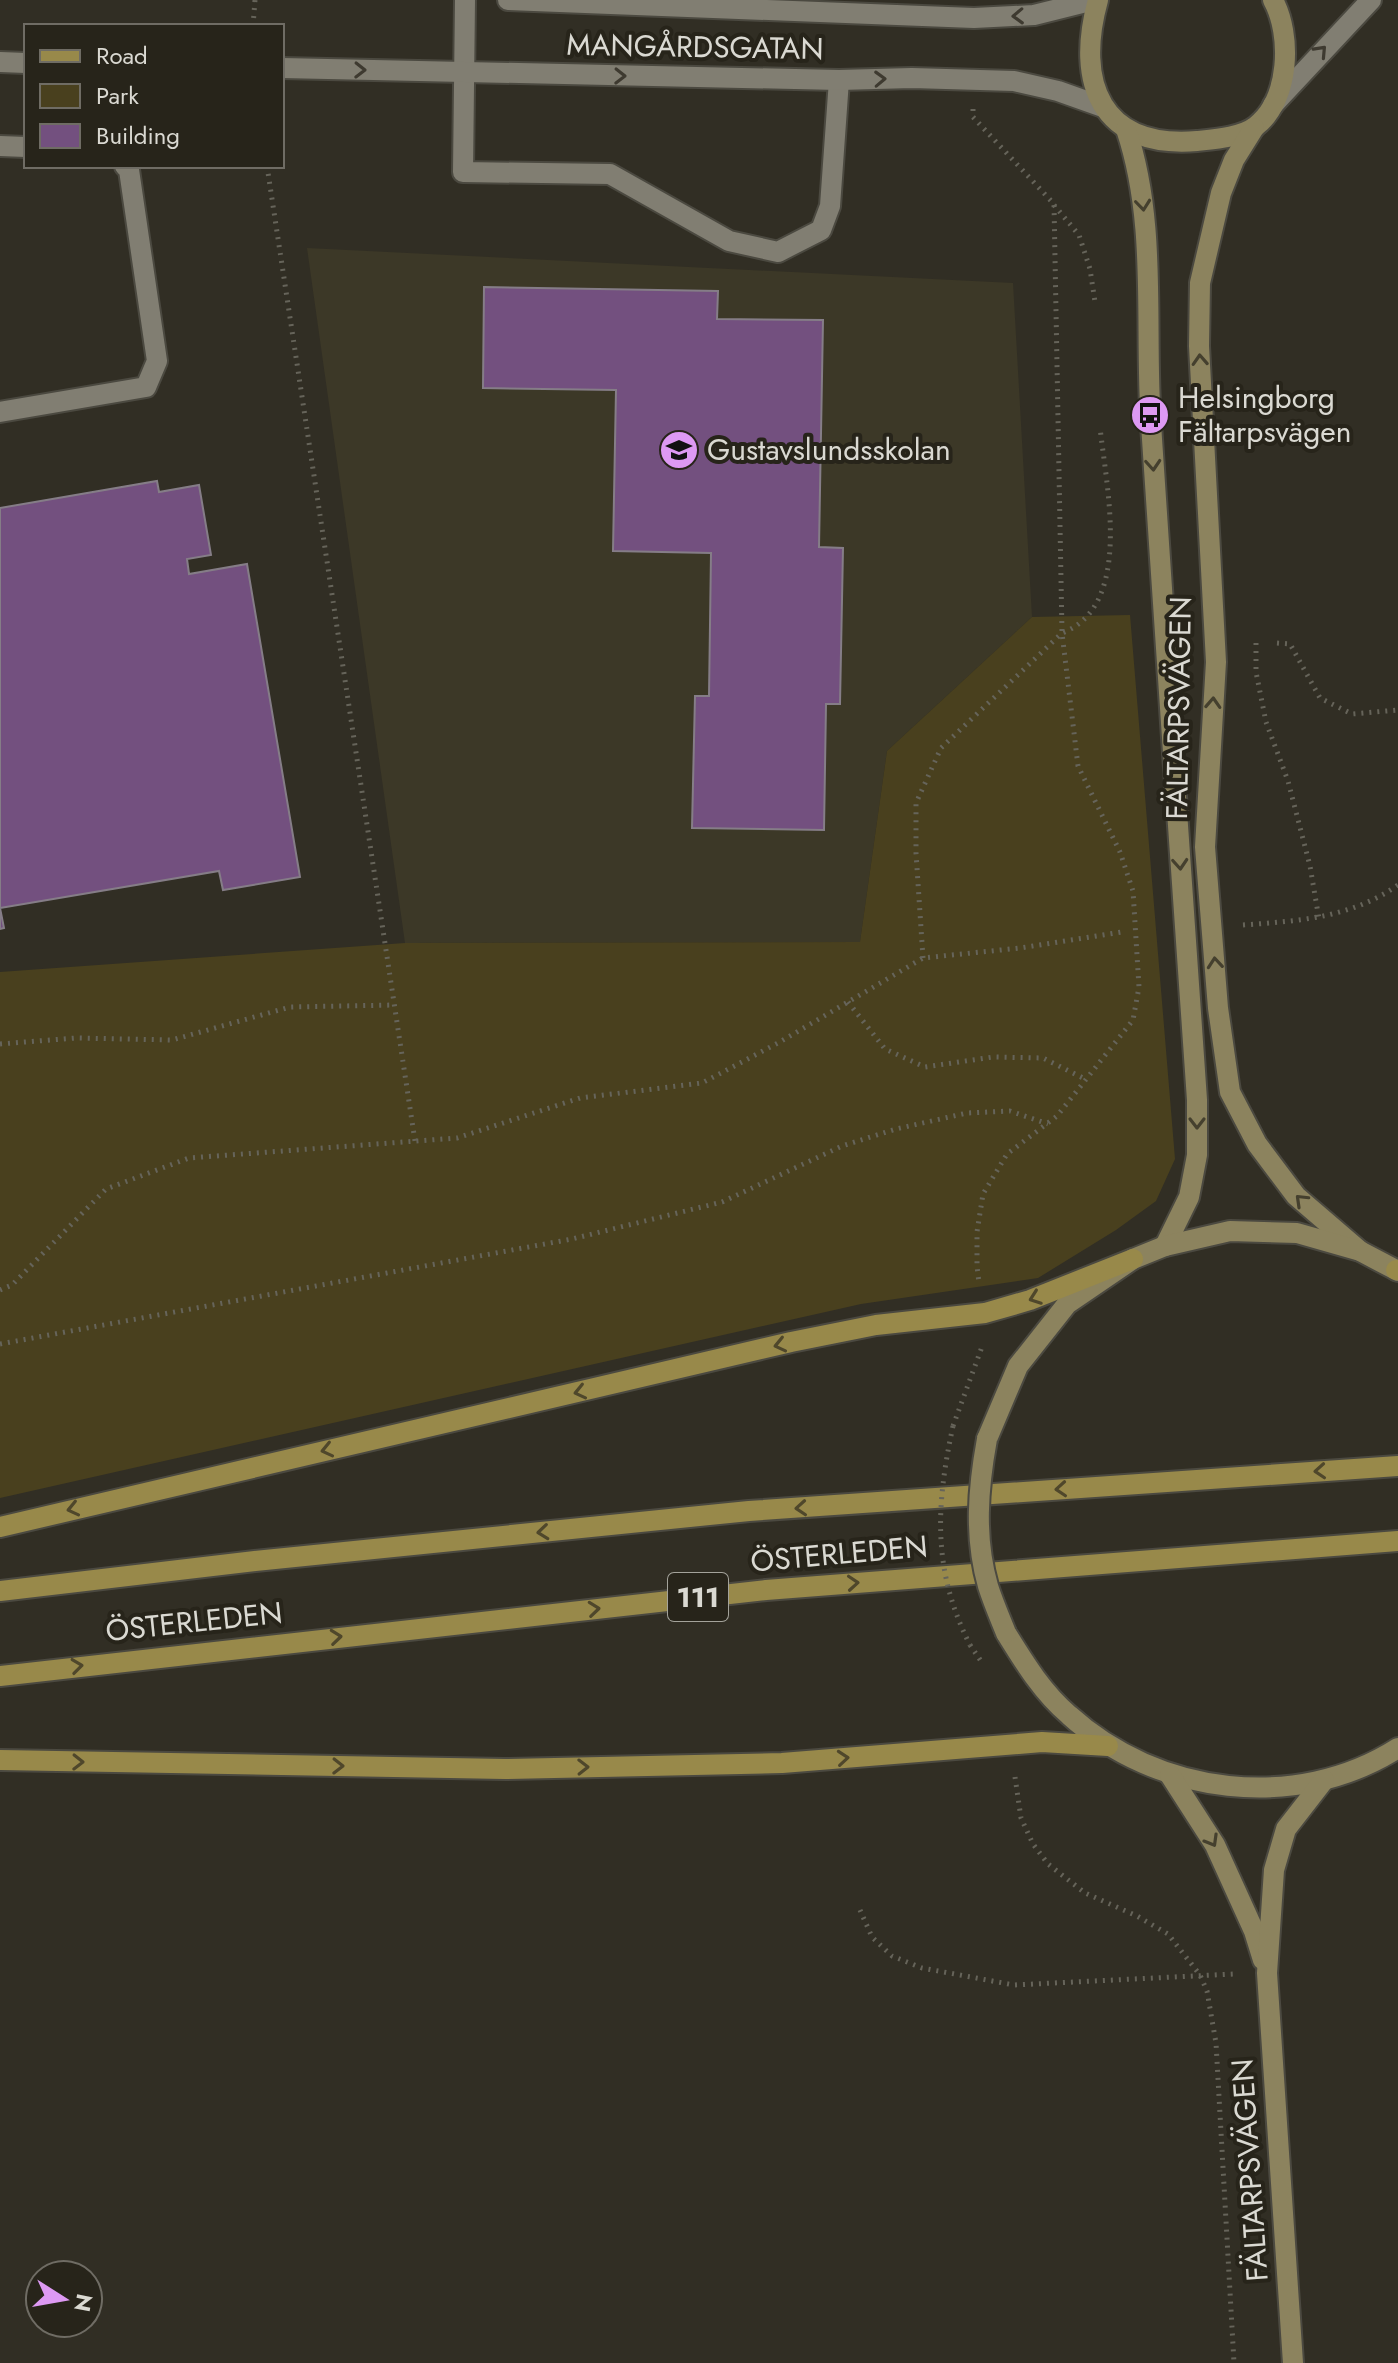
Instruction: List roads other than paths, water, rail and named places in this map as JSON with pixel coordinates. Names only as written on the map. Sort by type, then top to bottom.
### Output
[{"type":"main road","points":[[1096,0],[1090,50],[1093,78],[1103,107],[1112,119],[1145,137],[1184,142],[1229,136],[1254,128]]},
{"type":"main road","points":[[1273,0],[1283,22],[1285,44],[1280,87],[1273,105]]},
{"type":"main road","name":"FÄLTARPSVÄGEN","points":[[1273,105],[1234,160],[1221,193],[1200,283],[1199,346],[1216,662],[1205,847],[1218,1008],[1230,1092],[1257,1144],[1296,1196],[1360,1251]]},
{"type":"main road","name":"FÄLTARPSVÄGEN","points":[[1126,129],[1137,160],[1146,238],[1150,415],[1197,1100],[1197,1155],[1189,1197],[1165,1246]]},
{"type":"main road","points":[[0,1527],[791,1342],[876,1325],[985,1313],[1030,1300],[1165,1246],[1230,1231],[1297,1233],[1360,1251],[1397,1271]]},
{"type":"main road","points":[[1133,1259],[1067,1304],[1018,1366],[987,1439],[979,1488],[979,1538],[988,1586],[1006,1633],[1042,1686],[1068,1715],[1108,1746],[1138,1763],[1170,1775],[1221,1786],[1273,1788],[1324,1780],[1380,1759],[1398,1748]]},
{"type":"main road","name":"ÖSTERLEDEN","points":[[0,1591],[255,1561],[749,1511],[1398,1466]]},
{"type":"main road","name":"ÖSTERLEDEN","points":[[0,1676],[766,1590],[1398,1541]]},
{"type":"main road","points":[[0,1760],[521,1769],[782,1763],[1011,1744],[1108,1746]]},
{"type":"main road","name":"FÄLTARPSVÄGEN","points":[[1170,1775],[1215,1845],[1254,1931],[1267,1973]]},
{"type":"main road","name":"FÄLTARPSVÄGEN","points":[[1293,2363],[1267,1973],[1274,1870],[1286,1829],[1324,1780]]},
{"type":"street","points":[[465,0],[463,172],[610,174],[729,241],[778,252],[821,230],[830,206],[839,80]]},
{"type":"street","name":"MANGÅRDSGATAN","points":[[508,0],[974,18],[1034,15],[1096,0]]},
{"type":"street","points":[[1273,105],[1371,0]]},
{"type":"street","points":[[0,62],[24,63]]},
{"type":"street","name":"MANGÅRDSGATAN","points":[[284,68],[972,80],[1035,84],[1103,107]]},
{"type":"street","points":[[0,146],[24,147]]},
{"type":"street","points":[[0,412],[146,387],[157,361],[127,168]]},
{"type":"place","name":"Helsingborg Fältarpsvägen","points":[[1150,415]]},
{"type":"place","name":"Gustavslundsskolan","points":[[679,450]]}]
